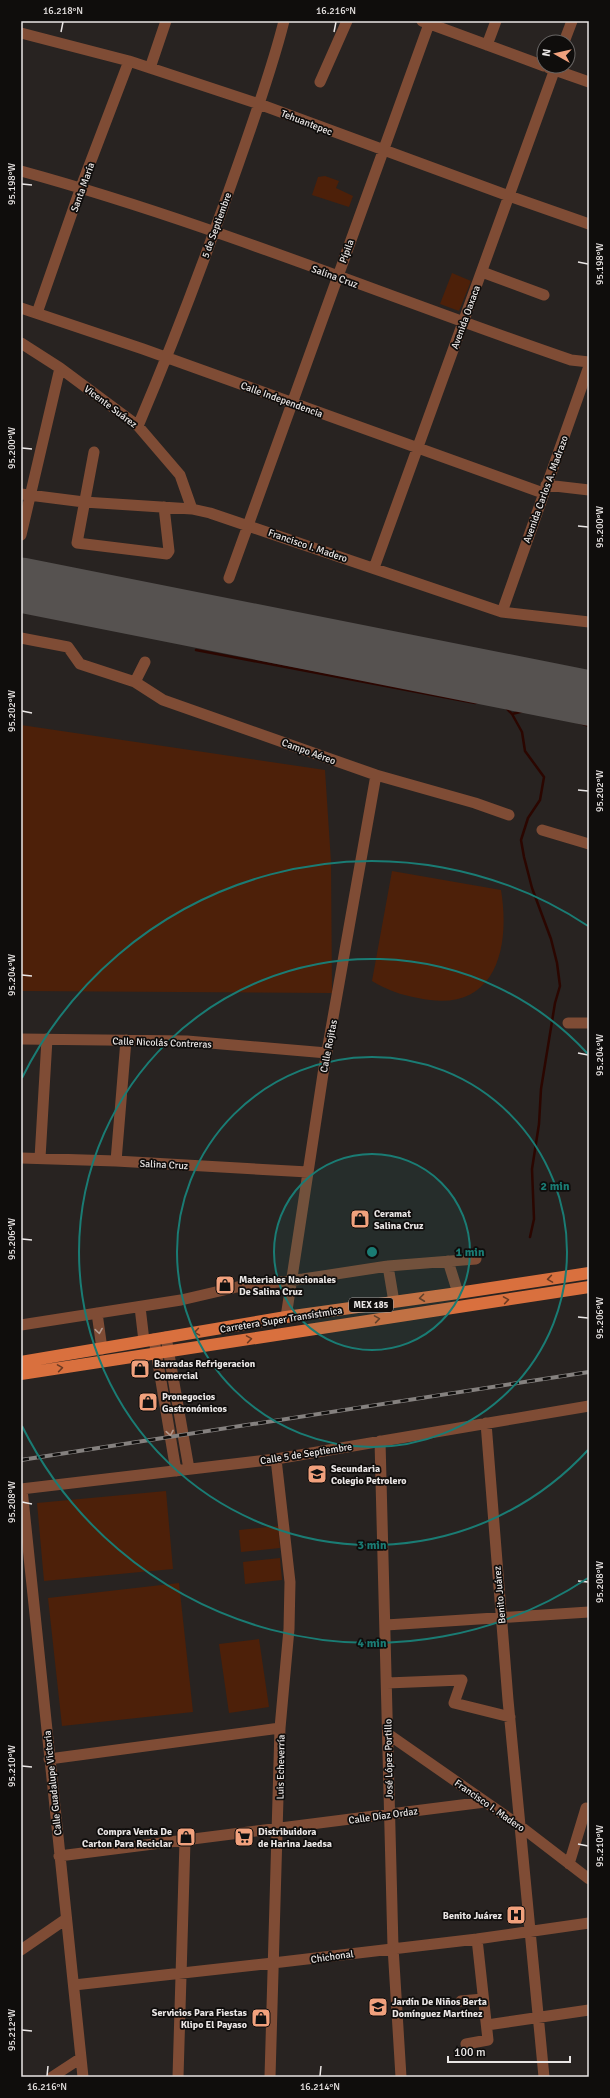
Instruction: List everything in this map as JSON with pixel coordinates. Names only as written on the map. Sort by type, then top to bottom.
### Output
[{"type":"main road","name":"Carretera Super Transístmica","points":[[21,1362],[286,1317],[458,1294],[589,1272]]},
{"type":"main road","name":"Carretera Super Transístmica","points":[[163,1352],[589,1287]]},
{"type":"main road","name":"MEX 185","points":[[21,1374],[163,1352]]},
{"type":"street","points":[[150,68],[166,21]]},
{"type":"street","name":"5 de Septiembre","points":[[138,426],[167,357],[215,231],[259,104],[284,21]]},
{"type":"street","points":[[320,82],[347,21]]},
{"type":"street","points":[[487,45],[496,21]]},
{"type":"street","points":[[567,34],[572,21]]},
{"type":"street","points":[[426,22],[536,62]]},
{"type":"street","name":"Pípila","points":[[229,578],[249,525],[291,402],[383,150],[426,22]]},
{"type":"street","name":"Tehuantepec","points":[[21,33],[129,61],[259,104],[589,224]]},
{"type":"street","name":"Santa María","points":[[37,313],[81,187],[129,61]]},
{"type":"street","name":"Avenida Oaxaca","points":[[374,568],[509,196],[548,74]]},
{"type":"street","points":[[568,74],[589,82]]},
{"type":"street","name":"Salina Cruz","points":[[21,171],[81,187],[215,231],[463,323],[571,360],[589,362]]},
{"type":"street","points":[[482,272],[544,295]]},
{"type":"street","name":"Calle Independencia","points":[[21,308],[167,357],[418,448],[545,489],[589,490]]},
{"type":"street","name":"Vicente Suárez","points":[[21,343],[60,368],[138,426],[180,475],[192,509]]},
{"type":"street","name":"Avenida Carlos A. Madrazo","points":[[502,612],[589,366]]},
{"type":"street","points":[[21,535],[25,494],[60,368]]},
{"type":"street","points":[[94,452],[77,544],[164,555],[169,551],[164,507]]},
{"type":"street","name":"Francisco I. Madero","points":[[25,494],[84,502],[192,509],[249,525],[502,612],[589,622]]},
{"type":"street","name":"Campo Aéreo","points":[[21,638],[68,647],[80,664],[135,682],[163,700],[376,775],[475,803],[509,816]]},
{"type":"street","points":[[135,682],[145,662]]},
{"type":"street","name":"Calle Rojitas","points":[[286,1317],[327,1053],[376,775]]},
{"type":"street","points":[[542,830],[589,844]]},
{"type":"street","points":[[568,1023],[589,1023]]},
{"type":"street","name":"Calle Nicolás Contreras","points":[[21,1039],[187,1041],[327,1053]]},
{"type":"street","points":[[40,1158],[47,1039]]},
{"type":"street","points":[[116,1161],[126,1040]]},
{"type":"street","name":"Salina Cruz","points":[[21,1158],[116,1161],[308,1172]]},
{"type":"street","points":[[21,1325],[181,1300],[237,1287],[292,1281],[388,1266],[476,1259]]},
{"type":"street","points":[[448,1261],[458,1294]]},
{"type":"street","points":[[388,1266],[394,1302]]},
{"type":"street","points":[[140,1307],[155,1339],[163,1352],[189,1469]]},
{"type":"street","points":[[97,1313],[102,1349]]},
{"type":"street","points":[[163,1352],[176,1471]]},
{"type":"street","name":"Calle 5 de Septiembre","points":[[22,1489],[276,1459],[589,1406]]},
{"type":"street","name":"Benito Juárez","points":[[486,1423],[501,1618],[529,1931],[544,2077]]},
{"type":"street","name":"José López Portillo","points":[[380,1441],[386,1625],[393,1948],[401,2077]]},
{"type":"street","name":"Luis Echeverría","points":[[270,2077],[279,1830],[280,1728],[289,1629],[290,1582],[276,1459]]},
{"type":"street","name":"Calle Guadalupe Victoria","points":[[22,1489],[83,2077]]},
{"type":"street","points":[[386,1625],[589,1612]]},
{"type":"street","points":[[387,1684],[462,1680],[454,1703],[510,1717]]},
{"type":"street","points":[[49,1760],[280,1728]]},
{"type":"street","name":"Francisco I. Madero","points":[[388,1734],[520,1826],[589,1879]]},
{"type":"street","name":"Calle Díaz Ordaz","points":[[59,1856],[279,1830],[485,1802]]},
{"type":"street","points":[[569,1864],[586,1808]]},
{"type":"street","points":[[178,2077],[185,1841]]},
{"type":"street","points":[[21,1950],[66,1919]]},
{"type":"street","name":"Chichonal","points":[[74,1985],[273,1964],[393,1948],[477,1939],[589,1923]]},
{"type":"street","points":[[466,2044],[488,2040],[477,1939]]},
{"type":"street","points":[[461,2001],[483,1999]]},
{"type":"street","points":[[486,2025],[589,2010]]},
{"type":"street","points":[[52,2077],[81,2058]]},
{"type":"shaded area","points":[[325,176],[339,181],[336,188],[353,196],[349,207],[312,195],[318,177]]},
{"type":"shaded area","points":[[452,273],[471,281],[459,311],[440,304]]},
{"type":"shaded area","points":[[21,725],[325,770],[331,862],[332,993],[21,991]]},
{"type":"shaded area","points":[[392,871],[501,890],[503,935],[499,955],[492,973],[480,987],[464,997],[444,1001],[406,995],[389,990],[372,981]]},
{"type":"shaded area","points":[[166,1491],[173,1569],[44,1581],[37,1503]]},
{"type":"shaded area","points":[[278,1526],[280,1548],[241,1552],[239,1530]]},
{"type":"shaded area","points":[[280,1558],[282,1580],[245,1584],[243,1562]]},
{"type":"shaded area","points":[[179,1583],[193,1712],[62,1726],[48,1598]]},
{"type":"shaded area","points":[[259,1639],[269,1707],[229,1713],[219,1644]]},
{"type":"waterway","points":[[196,650],[475,703],[493,700],[499,702],[512,714],[544,706],[554,714],[589,726]]},
{"type":"waterway","points":[[512,714],[522,732],[525,751],[544,777],[540,800],[528,818],[521,840],[532,888],[551,939],[557,963],[560,986],[555,1003],[541,1089],[539,1124],[532,1169],[534,1219],[530,1237]]},
{"type":"runway","points":[[21,585],[589,698]]},
{"type":"railway","points":[[21,1460],[589,1372]]},
{"type":"place","name":"Ceramat Salina Cruz","points":[[360,1219]]},
{"type":"place","name":"Materiales Nacionales De Salina Cruz","points":[[225,1285]]},
{"type":"place","name":"Barradas Refrigeracion Comercial","points":[[140,1369]]},
{"type":"place","name":"Pronegocios Gastronómicos","points":[[148,1402]]},
{"type":"place","name":"Secundaria Colegio Petrolero","points":[[317,1474]]},
{"type":"place","name":"Compra Venta De Carton Para Reciclar","points":[[186,1837]]},
{"type":"place","name":"Distribuidora de Harina Jaedsa","points":[[244,1837]]},
{"type":"place","name":"Benito Juárez","points":[[516,1915]]},
{"type":"place","name":"Jardín De Niños Berta Domínguez Martínez","points":[[378,2007]]},
{"type":"place","name":"Servicios Para Fiestas Klipo El Payaso","points":[[261,2018]]}]
